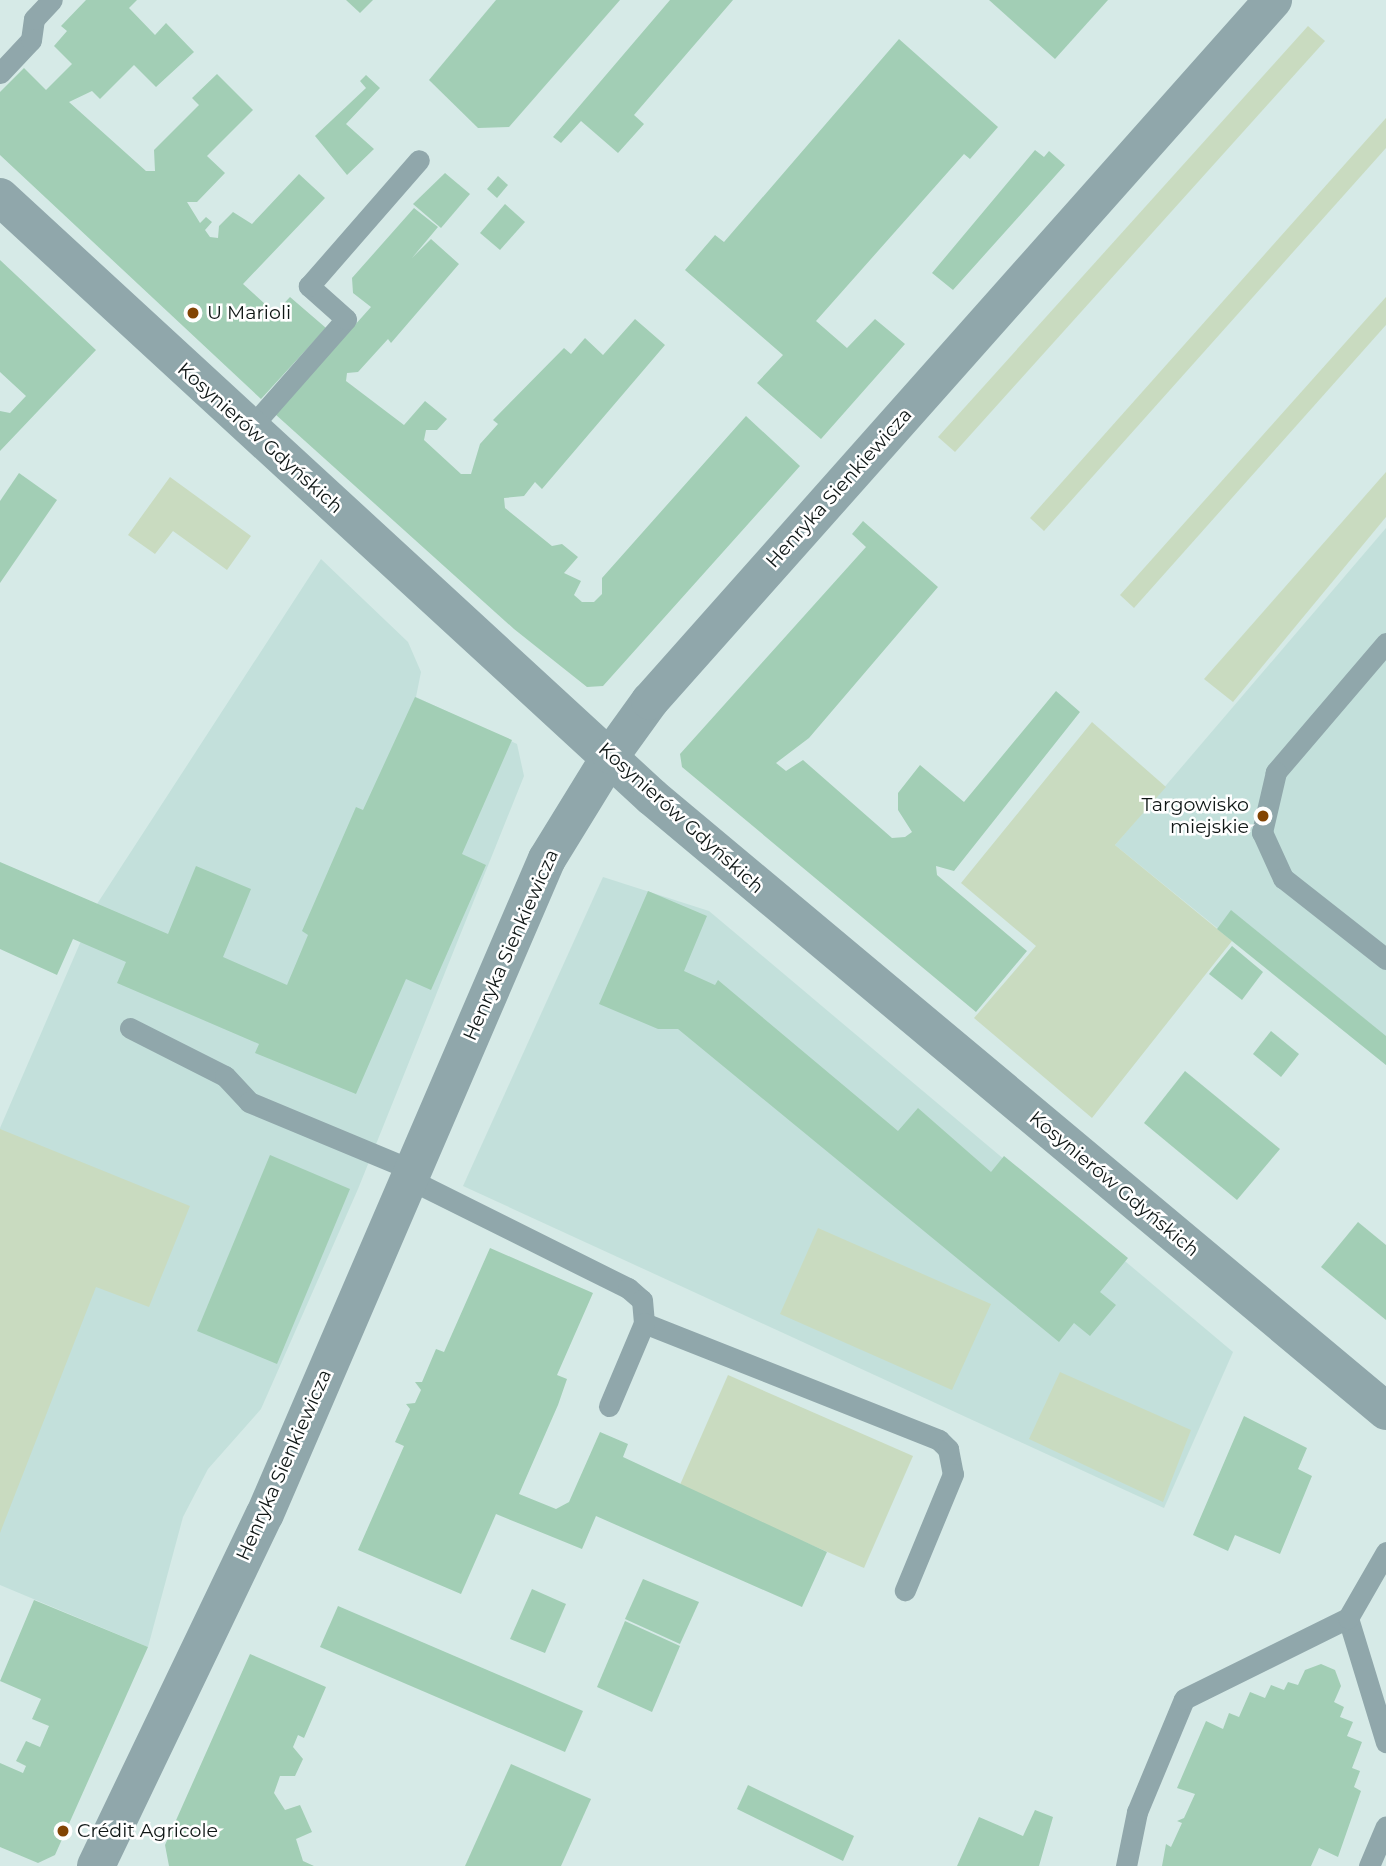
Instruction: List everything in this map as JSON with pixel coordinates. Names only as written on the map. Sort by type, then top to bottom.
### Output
[{"type":"street","name":"Henryka Sienkiewicza","points":[[96,1866],[265,1514],[409,1173],[547,859],[611,755],[650,701],[1273,0]]},
{"type":"street","name":"Kosynierów Gdyńskich","points":[[0,197],[686,826],[1386,1411]]},
{"type":"lane","points":[[0,73],[31,40],[34,19],[52,0]]},
{"type":"lane","points":[[250,428],[346,319],[309,286],[419,160]]},
{"type":"lane","points":[[1386,643],[1276,772],[1262,832],[1283,878],[1386,959]]},
{"type":"lane","points":[[130,1028],[225,1076],[249,1102],[409,1173],[628,1288],[642,1300],[645,1323],[609,1406]]},
{"type":"lane","points":[[645,1323],[939,1440],[948,1449],[953,1474],[905,1590]]},
{"type":"lane","points":[[1126,1866],[1137,1812],[1184,1699],[1348,1618],[1386,1552]]},
{"type":"lane","points":[[1348,1618],[1386,1742]]},
{"type":"lane","points":[[1369,1866],[1386,1826]]},
{"type":"shaded area","points":[[1308,26],[1325,41],[955,452],[938,437]]},
{"type":"shaded area","points":[[1386,118],[1386,148],[1044,531],[1030,518]]},
{"type":"shaded area","points":[[1386,297],[1386,325],[1134,608],[1120,595]]},
{"type":"shaded area","points":[[1386,472],[1386,517],[1233,702],[1204,679]]},
{"type":"shaded area","points":[[170,477],[251,536],[227,570],[173,531],[155,554],[128,535]]},
{"type":"shaded area","name":"Targowisko miejskie","points":[[1386,528],[1386,1065],[1115,845]]},
{"type":"shaded area","points":[[321,559],[408,642],[421,672],[416,697],[517,744],[524,776],[358,1189],[261,1409],[208,1469],[183,1517],[148,1647],[0,1585],[0,1128],[97,904]]},
{"type":"shaded area","points":[[1092,722],[1166,787],[1115,845],[1232,941],[1092,1118],[974,1018],[1036,946],[961,883]]},
{"type":"shaded area","points":[[603,877],[709,911],[1233,1352],[1164,1508],[463,1186]]},
{"type":"shaded area","points":[[0,1129],[190,1206],[149,1307],[96,1287],[0,1533]]},
{"type":"shaded area","points":[[818,1228],[991,1304],[952,1390],[780,1314]]},
{"type":"shaded area","points":[[1060,1372],[1191,1430],[1163,1502],[1029,1439]]},
{"type":"shaded area","points":[[728,1375],[913,1456],[864,1568],[679,1487]]},
{"type":"building","points":[[86,0],[137,0],[129,8],[155,35],[166,23],[194,52],[156,87],[134,65],[100,99],[92,91],[69,102],[146,171],[155,171],[154,150],[199,105],[192,98],[217,74],[253,110],[207,156],[225,173],[197,202],[187,202],[200,223],[206,217],[212,222],[205,230],[210,237],[218,238],[219,226],[233,212],[252,224],[299,174],[325,198],[243,284],[275,313],[290,297],[326,328],[261,399],[0,155],[0,92],[24,68],[46,90],[72,64],[54,46],[67,31],[61,26]]},
{"type":"building","points":[[346,0],[373,0],[360,13]]},
{"type":"building","points":[[496,0],[620,0],[509,127],[478,128],[429,80]]},
{"type":"building","points":[[670,0],[733,0],[634,115],[644,124],[618,153],[581,121],[561,143],[553,137]]},
{"type":"building","points":[[989,0],[1108,0],[1055,59]]},
{"type":"building","points":[[899,39],[998,127],[970,159],[964,154],[816,321],[847,348],[875,319],[905,344],[821,439],[757,383],[783,355],[685,270],[715,235],[724,242]]},
{"type":"building","points":[[366,75],[380,88],[346,124],[374,149],[347,175],[315,136],[366,88],[360,81]]},
{"type":"building","points":[[1035,150],[1044,157],[1049,151],[1065,165],[953,290],[932,273]]},
{"type":"building","points":[[445,173],[470,194],[441,228],[413,204]]},
{"type":"building","points":[[498,176],[508,185],[497,198],[487,189]]},
{"type":"building","points":[[505,204],[525,222],[500,250],[480,233]]},
{"type":"building","points":[[414,208],[438,227],[412,258],[431,239],[459,264],[391,343],[388,339],[358,372],[347,373],[346,381],[404,425],[425,401],[447,419],[437,430],[426,430],[424,440],[461,474],[471,474],[480,444],[498,424],[493,420],[564,348],[571,354],[585,338],[603,355],[635,319],[665,345],[542,489],[535,482],[524,496],[504,498],[505,508],[552,546],[562,544],[578,557],[564,573],[581,581],[574,595],[582,602],[594,602],[602,594],[602,578],[746,416],[800,466],[603,686],[587,687],[514,629],[275,414],[371,307],[353,293],[352,278]]},
{"type":"building","points":[[0,260],[96,350],[0,451],[0,411],[10,413],[26,396],[0,372]]},
{"type":"building","points":[[19,473],[57,500],[0,583],[0,501]]},
{"type":"building","points":[[863,521],[938,587],[809,738],[776,763],[786,771],[803,760],[892,838],[905,837],[912,832],[898,810],[898,793],[920,765],[964,802],[1056,691],[1080,712],[954,871],[936,866],[937,875],[1027,951],[976,1012],[682,767],[680,754],[866,547],[852,534]]},
{"type":"building","points":[[415,697],[512,740],[462,854],[486,865],[431,990],[406,979],[356,1094],[255,1053],[259,1044],[117,983],[126,962],[73,939],[57,975],[0,949],[0,862],[168,934],[196,866],[251,889],[223,957],[287,985],[308,935],[302,931],[356,807],[363,810]]},
{"type":"building","points":[[648,891],[707,916],[684,971],[715,985],[718,980],[898,1131],[918,1108],[991,1172],[1004,1156],[1128,1258],[1100,1292],[1116,1305],[1090,1336],[1074,1323],[1059,1342],[678,1029],[658,1029],[599,1004]]},
{"type":"building","points":[[1231,910],[1386,1036],[1386,1065],[1217,929]]},
{"type":"building","points":[[1232,946],[1263,972],[1242,1000],[1209,974]]},
{"type":"building","points":[[1271,1031],[1299,1054],[1281,1077],[1253,1054]]},
{"type":"building","points":[[1185,1071],[1280,1149],[1237,1200],[1144,1123]]},
{"type":"building","points":[[270,1155],[350,1189],[277,1364],[197,1331]]},
{"type":"building","points":[[1358,1222],[1386,1245],[1386,1320],[1321,1267]]},
{"type":"building","points":[[490,1248],[593,1293],[557,1375],[567,1379],[558,1405],[519,1494],[556,1509],[569,1502],[600,1432],[628,1444],[623,1457],[827,1552],[802,1607],[596,1516],[582,1549],[496,1514],[461,1594],[358,1550],[404,1446],[395,1442],[410,1409],[406,1404],[415,1403],[421,1390],[415,1382],[422,1382],[436,1349],[444,1352]]},
{"type":"building","points":[[1244,1416],[1307,1448],[1298,1469],[1312,1476],[1280,1554],[1235,1535],[1228,1551],[1193,1535]]},
{"type":"building","points":[[643,1579],[699,1602],[680,1644],[625,1619]]},
{"type":"building","points":[[532,1589],[566,1604],[545,1653],[510,1639]]},
{"type":"building","points":[[34,1600],[148,1647],[55,1855],[38,1863],[0,1847],[0,1763],[23,1773],[26,1766],[16,1761],[26,1741],[40,1747],[49,1726],[32,1719],[41,1699],[0,1681]]},
{"type":"building","points":[[338,1606],[583,1711],[565,1752],[320,1647]]},
{"type":"building","points":[[625,1621],[680,1646],[652,1712],[597,1687]]},
{"type":"building","points":[[250,1654],[326,1687],[304,1738],[298,1735],[293,1747],[303,1759],[295,1776],[280,1776],[274,1793],[285,1810],[300,1805],[312,1832],[296,1839],[303,1861],[314,1866],[169,1866],[165,1845]]},
{"type":"building","points":[[1321,1664],[1335,1670],[1341,1686],[1334,1702],[1344,1707],[1340,1717],[1353,1722],[1347,1736],[1362,1742],[1352,1768],[1360,1771],[1354,1787],[1361,1791],[1338,1857],[1319,1848],[1311,1866],[1162,1866],[1166,1844],[1171,1847],[1182,1823],[1177,1821],[1184,1818],[1195,1794],[1177,1788],[1206,1721],[1223,1729],[1229,1713],[1239,1717],[1250,1692],[1265,1698],[1271,1685],[1284,1690],[1288,1682],[1298,1685],[1305,1670]]},
{"type":"building","points":[[511,1764],[591,1799],[561,1866],[465,1866]]},
{"type":"building","points":[[748,1785],[854,1836],[843,1861],[737,1809]]},
{"type":"building","points":[[1035,1810],[1053,1817],[1039,1866],[957,1866],[979,1817],[1023,1836]]},
{"type":"place","name":"U Marioli","points":[[193,313]]},
{"type":"place","name":"Targowisko miejskie","points":[[1263,816]]},
{"type":"place","name":"Crédit Agricole","points":[[63,1831]]}]
